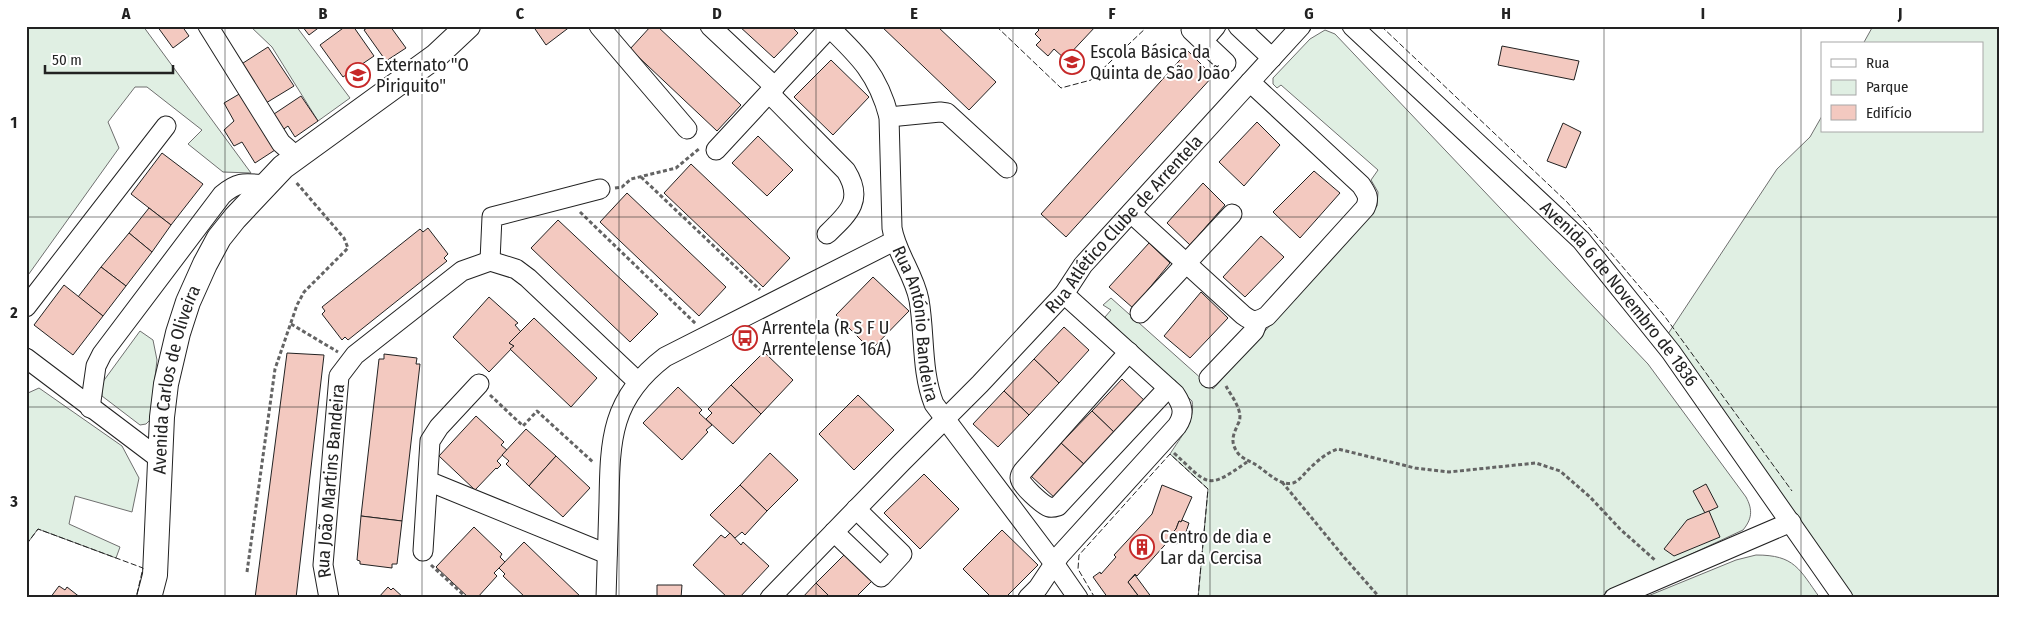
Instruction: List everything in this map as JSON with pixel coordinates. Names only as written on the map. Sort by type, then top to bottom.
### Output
[{"type":"main road","name":"Avenida Carlos de Oliveira","points":[[149,598],[155,575],[166,384],[178,333],[188,302],[204,264],[219,238],[265,185],[290,162],[436,56],[468,26]]},
{"type":"street","points":[[208,26],[281,143],[290,162]]},
{"type":"street","points":[[599,26],[687,129]]},
{"type":"street","points":[[710,26],[772,90],[846,171],[852,181],[855,192],[853,204],[848,214],[828,234]]},
{"type":"street","points":[[1216,26],[1197,35],[1226,62]]},
{"type":"street","points":[[1238,26],[1272,58]]},
{"type":"street","name":"Rua Atlético Clube de Arrentela","points":[[770,598],[1064,294],[1083,265],[1301,26]]},
{"type":"street","name":"Avenida 6 de Novembro de 1836","points":[[1352,26],[1581,240],[1671,352],[1843,598]]},
{"type":"street","points":[[716,150],[829,27]]},
{"type":"street","name":"Rua António Bandeira","points":[[829,27],[873,75],[881,89],[889,117],[894,241],[913,281],[919,300],[928,389],[934,404],[944,420],[1053,562],[1078,598]]},
{"type":"street","points":[[1131,213],[1243,315],[1250,320],[1258,321],[1267,316],[1365,208],[1369,201],[1368,194],[1362,185],[1250,82]]},
{"type":"street","points":[[889,117],[947,113],[1007,168]]},
{"type":"street","points":[[26,307],[166,126]]},
{"type":"street","name":"Avenida Carlos de Oliveira","points":[[90,408],[96,366],[102,354],[222,195],[242,183],[265,185]]},
{"type":"street","points":[[600,189],[492,217],[490,261],[516,269],[528,278],[638,382]]},
{"type":"street","points":[[1140,313],[1232,214]]},
{"type":"street","points":[[606,598],[610,454],[614,429],[622,407],[638,382],[650,368],[665,357],[894,241]]},
{"type":"street","name":"Rua João Martins Bandeira","points":[[328,598],[323,564],[339,376],[355,355],[462,271],[490,261]]},
{"type":"street","points":[[1028,598],[1038,588],[1053,562],[1177,426],[1182,420],[1184,411],[1180,401],[1168,388],[1064,294]]},
{"type":"street","points":[[1209,378],[1254,331],[1258,321]]},
{"type":"street","points":[[1129,352],[1020,475],[1020,480],[1024,486],[1044,505],[1051,508],[1058,506],[1168,388]]},
{"type":"street","points":[[26,358],[161,460]]},
{"type":"street","points":[[423,551],[430,441],[433,433],[478,384]]},
{"type":"street","points":[[428,481],[607,554]]},
{"type":"street","points":[[834,532],[881,576],[886,571],[902,554],[856,509]]},
{"type":"street","points":[[1614,598],[1791,522]]},
{"type":"path","points":[[600,189],[622,188],[631,179],[676,168],[704,145],[716,150]]},
{"type":"path","points":[[247,572],[275,369],[304,292],[348,248],[344,238],[290,162]]},
{"type":"path","points":[[641,176],[772,302]]},
{"type":"path","points":[[565,198],[708,334]]},
{"type":"path","points":[[291,324],[351,360]]},
{"type":"path","points":[[1224,363],[1226,386],[1236,400],[1239,418],[1234,430],[1233,443],[1237,451],[1247,462],[1258,465],[1281,482],[1380,598]]},
{"type":"path","points":[[478,384],[523,426],[537,411],[609,477]]},
{"type":"path","points":[[1162,443],[1204,480],[1210,482],[1223,479],[1247,462]]},
{"type":"path","points":[[1281,482],[1292,483],[1301,478],[1330,452],[1338,449],[1415,468],[1450,472],[1536,463],[1560,471],[1590,497],[1620,529],[1669,574]]},
{"type":"path","points":[[423,551],[429,563],[467,598]]},
{"type":"green space","points":[[26,26],[143,26],[251,173],[223,172],[188,144],[202,130],[147,87],[135,87],[108,122],[119,148],[26,278]]},
{"type":"green space","points":[[250,26],[296,26],[350,98],[318,121],[272,47]]},
{"type":"green space","points":[[1873,26],[2000,26],[2000,598],[1938,598],[1936,595],[1934,598],[1853,598],[1666,337],[1777,169],[1810,137],[1821,118],[1821,132],[1984,132],[1984,42],[1864,42]]},
{"type":"green space","points":[[1325,30],[1335,34],[1648,364],[1746,497],[1750,506],[1750,514],[1743,530],[1597,598],[1198,598],[1208,489],[1170,454],[1192,415],[1192,401],[1105,317],[1111,310],[1103,305],[1111,298],[1213,389],[1377,206],[1378,192],[1371,180],[1378,170],[1281,85],[1277,88],[1273,84],[1273,78],[1310,39]]},
{"type":"green space","points":[[140,331],[153,340],[157,360],[150,420],[146,424],[140,425],[102,396],[102,383]]},
{"type":"green space","points":[[39,388],[122,446],[139,478],[132,512],[75,496],[69,524],[120,547],[116,558],[38,529],[26,545],[26,391],[28,393]]},
{"type":"green space","points":[[1756,555],[1788,561],[1801,572],[1820,598],[1643,598],[1736,560]]},
{"type":"building","points":[[157,26],[182,26],[189,36],[173,48]]},
{"type":"building","points":[[302,26],[321,26],[309,35]]},
{"type":"building","points":[[346,26],[353,26],[374,56],[343,77],[320,45]]},
{"type":"building","points":[[370,26],[390,26],[406,48],[386,61],[364,30]]},
{"type":"building","points":[[533,26],[571,26],[546,45]]},
{"type":"building","points":[[651,26],[657,26],[741,105],[717,131],[630,49]]},
{"type":"building","points":[[739,26],[791,26],[798,33],[774,58]]},
{"type":"building","points":[[881,26],[937,26],[996,82],[969,110]]},
{"type":"building","points":[[1035,26],[1096,26],[1065,59],[1054,49],[1048,56],[1036,45],[1041,40],[1035,34],[1039,30]]},
{"type":"building","points":[[1502,46],[1579,61],[1574,80],[1498,65]]},
{"type":"building","points":[[268,47],[294,86],[266,103],[240,65]]},
{"type":"building","points":[[1188,51],[1213,76],[1066,237],[1041,214]]},
{"type":"building","points":[[831,60],[869,97],[833,135],[794,97]]},
{"type":"building","points":[[241,93],[275,150],[255,163],[242,142],[234,146],[224,130],[234,121],[224,103]]},
{"type":"building","points":[[301,96],[318,121],[295,137],[288,126],[281,131],[271,116]]},
{"type":"building","points":[[1257,122],[1280,145],[1244,186],[1219,162]]},
{"type":"building","points":[[1563,123],[1581,132],[1566,168],[1547,161]]},
{"type":"building","points":[[758,136],[793,170],[767,196],[732,163]]},
{"type":"building","points":[[162,153],[203,184],[171,225],[131,194]]},
{"type":"building","points":[[691,164],[790,258],[763,287],[664,193]]},
{"type":"building","points":[[1314,171],[1340,193],[1300,238],[1273,212]]},
{"type":"building","points":[[1203,183],[1225,205],[1190,245],[1167,223]]},
{"type":"building","points":[[627,193],[726,287],[699,316],[600,222]]},
{"type":"building","points":[[149,208],[171,225],[152,252],[129,233]]},
{"type":"building","points":[[558,220],[658,314],[630,342],[531,248]]},
{"type":"building","points":[[428,228],[448,254],[444,258],[447,261],[348,340],[345,337],[342,340],[322,314],[325,311],[322,307],[420,229],[423,232]]},
{"type":"building","points":[[129,233],[152,252],[126,286],[101,267]]},
{"type":"building","points":[[1261,236],[1284,257],[1245,297],[1223,277]]},
{"type":"building","points":[[1149,243],[1170,263],[1133,308],[1109,287]]},
{"type":"building","points":[[101,267],[126,286],[103,316],[78,297]]},
{"type":"building","points":[[873,277],[909,311],[871,350],[836,315]]},
{"type":"building","points":[[64,285],[103,316],[73,355],[34,325]]},
{"type":"building","points":[[1201,292],[1228,318],[1190,358],[1164,336]]},
{"type":"building","points":[[489,297],[518,323],[515,325],[521,332],[509,343],[514,346],[489,372],[453,337]]},
{"type":"building","points":[[534,318],[597,378],[571,407],[510,349],[514,346],[509,343]]},
{"type":"building","points":[[1064,327],[1089,350],[1059,383],[1034,359]]},
{"type":"building","points":[[764,352],[793,380],[761,414],[731,385]]},
{"type":"building","points":[[287,353],[324,355],[296,598],[255,598]]},
{"type":"building","points":[[384,354],[417,358],[416,364],[420,364],[402,521],[361,516],[379,359],[384,359]]},
{"type":"building","points":[[1034,359],[1059,383],[1029,415],[1004,391]]},
{"type":"building","points":[[1122,379],[1147,403],[1117,435],[1092,411]]},
{"type":"building","points":[[731,385],[761,414],[733,444],[706,419],[712,413],[708,409]]},
{"type":"building","points":[[678,387],[702,410],[699,413],[712,425],[706,430],[708,432],[682,460],[643,423]]},
{"type":"building","points":[[1004,391],[1029,415],[998,447],[973,424]]},
{"type":"building","points":[[858,395],[894,430],[854,470],[819,434]]},
{"type":"building","points":[[1092,411],[1117,435],[1087,467],[1061,443]]},
{"type":"building","points":[[476,416],[504,442],[501,445],[507,450],[497,461],[501,465],[475,490],[439,456]]},
{"type":"building","points":[[526,429],[556,456],[529,486],[506,464],[509,461],[502,455]]},
{"type":"building","points":[[1061,443],[1087,467],[1056,499],[1031,476]]},
{"type":"building","points":[[770,453],[798,480],[767,511],[740,485]]},
{"type":"building","points":[[556,456],[590,488],[563,517],[529,486]]},
{"type":"building","points":[[924,474],[959,509],[920,549],[884,513]]},
{"type":"building","points":[[1706,484],[1718,507],[1705,513],[1693,491]]},
{"type":"building","points":[[740,485],[767,511],[745,535],[742,532],[735,538],[710,515]]},
{"type":"building","name":"Centro de dia e Lar da Cercisa","points":[[1162,485],[1192,497],[1181,522],[1179,521],[1176,529],[1170,535],[1172,537],[1137,576],[1135,574],[1128,582],[1140,598],[1108,598],[1093,577],[1100,572],[1101,574],[1116,557],[1114,555],[1152,514]]},
{"type":"building","points":[[1709,511],[1720,537],[1674,556],[1664,549],[1687,520]]},
{"type":"building","points":[[361,516],[402,521],[397,564],[392,564],[392,568],[360,564],[360,561],[357,560]]},
{"type":"building","points":[[1182,520],[1189,523],[1185,535],[1177,544],[1170,538],[1172,537],[1170,535],[1176,529],[1179,521],[1181,522]]},
{"type":"building","points":[[474,527],[502,554],[500,557],[505,562],[494,573],[497,576],[477,598],[469,598],[436,567]]},
{"type":"building","points":[[1002,530],[1038,565],[1005,598],[992,598],[963,569]]},
{"type":"building","points":[[730,533],[741,545],[743,542],[769,566],[739,598],[728,598],[693,565],[721,535],[725,538]]},
{"type":"building","points":[[524,542],[582,598],[526,598],[503,576],[505,574],[499,568]]},
{"type":"building","points":[[847,552],[874,579],[855,598],[831,598],[816,583]]},
{"type":"building","points":[[1135,575],[1152,598],[1140,598],[1128,582]]},
{"type":"building","points":[[816,583],[831,598],[802,598]]},
{"type":"building","points":[[657,585],[682,585],[681,598],[657,598]]},
{"type":"building","points":[[59,586],[65,590],[67,587],[81,598],[50,598]]},
{"type":"building","points":[[388,587],[391,590],[393,588],[404,598],[378,598]]},
{"type":"fence","points":[[996,26],[1061,88],[1091,80],[1148,26]]},
{"type":"fence","points":[[1381,26],[1567,202],[1663,314],[1792,491]]},
{"type":"fence","points":[[1095,598],[1078,569],[1079,555],[1170,454],[1208,489],[1198,598]]},
{"type":"fence","points":[[26,545],[38,529],[143,568],[136,598]]},
{"type":"place","name":"Escola Básica da Quinta de São João","points":[[1072,62]]},
{"type":"place","name":"Externato \"O Piriquito\"","points":[[358,75]]},
{"type":"place","name":"Arrentela (R S F U Arrentelense 16A)","points":[[745,338]]},
{"type":"place","name":"Centro de dia e Lar da Cercisa","points":[[1142,547]]}]
